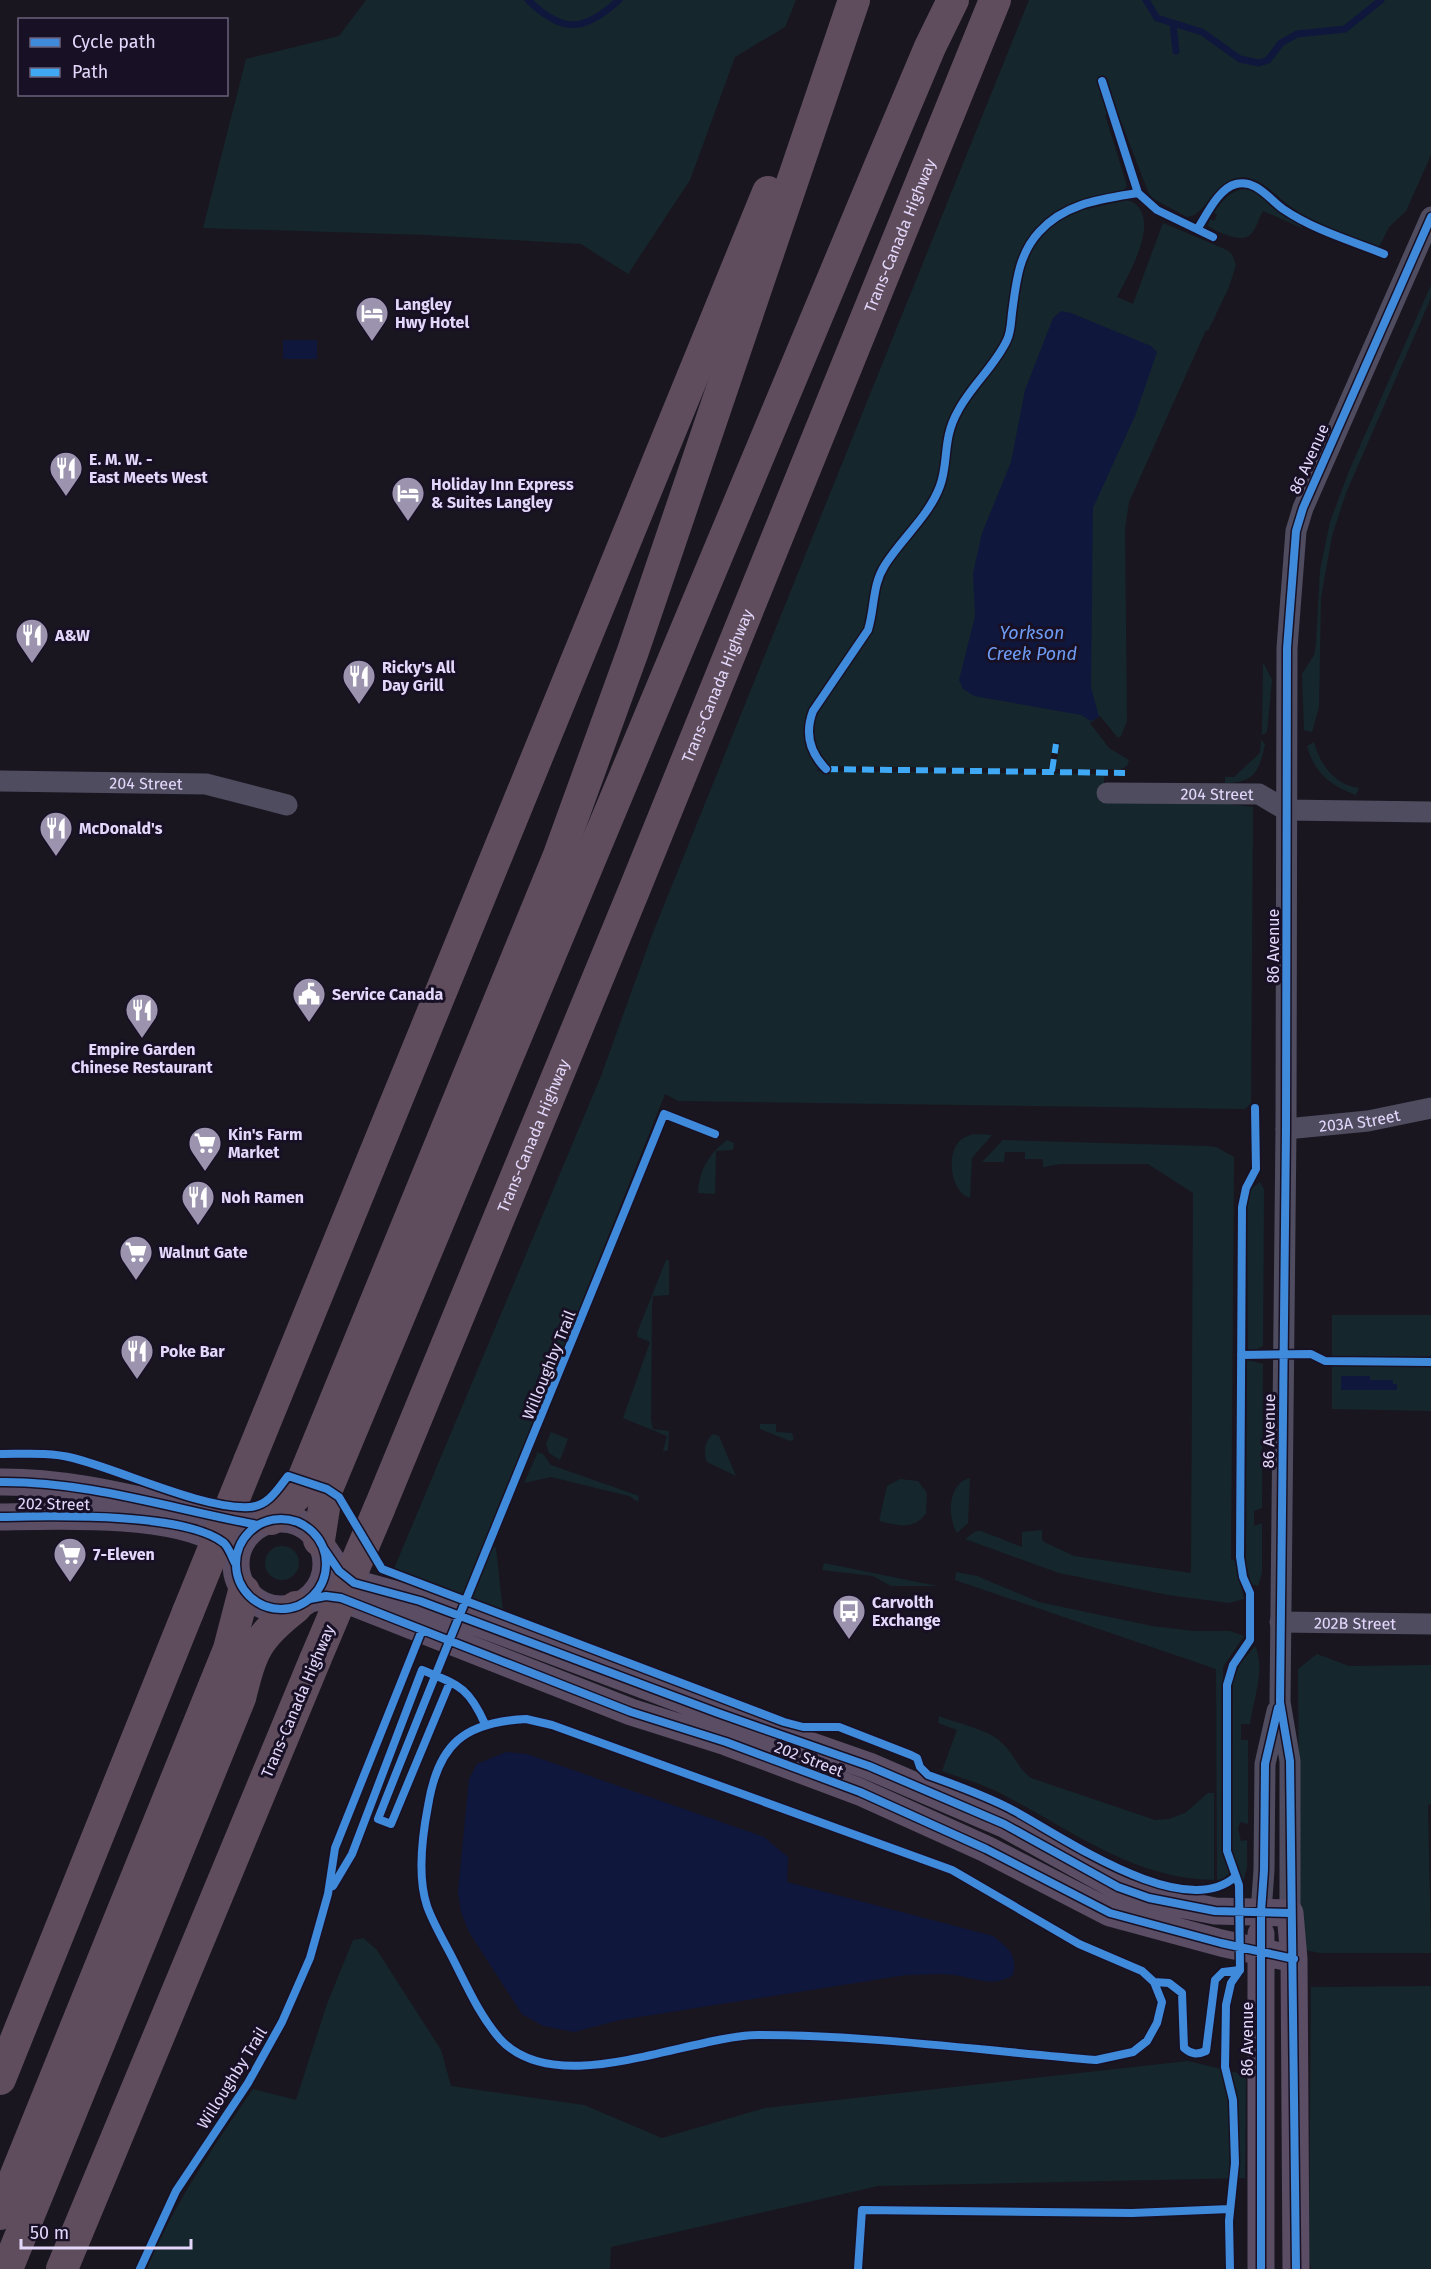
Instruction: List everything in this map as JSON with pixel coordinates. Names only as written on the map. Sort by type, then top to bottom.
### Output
[{"type":"highway","points":[[0,2079],[250,1458],[847,0]]},
{"type":"highway","points":[[265,1522],[296,1496],[559,855],[633,651],[854,0]]},
{"type":"highway","points":[[322,1545],[327,1489],[478,1134],[752,468],[925,58],[953,0]]},
{"type":"highway","name":"Trans-Canada Highway","points":[[62,2269],[635,888],[994,0]]},
{"type":"highway","points":[[0,2214],[229,1649],[240,1577]]},
{"type":"highway","points":[[7,2269],[240,1698],[254,1650],[260,1639],[303,1603]]},
{"type":"highway","points":[[84,2269],[188,1968]]},
{"type":"main road","name":"202 Street","points":[[0,1482],[23,1482],[115,1493],[265,1522]]},
{"type":"main road","name":"202 Street","points":[[0,1517],[115,1518],[205,1532],[226,1545],[240,1577]]},
{"type":"main road","points":[[286,1519],[299,1522],[312,1531],[322,1545],[326,1573],[318,1591],[303,1603],[279,1610],[267,1607],[240,1577],[239,1547],[245,1536],[265,1522],[286,1519]]},
{"type":"main road","name":"202 Street","points":[[322,1545],[339,1571],[354,1583],[420,1602],[718,1713],[869,1766],[1004,1824],[1118,1887],[1178,1905],[1223,1911],[1290,1913]]},
{"type":"main road","name":"202 Street","points":[[303,1603],[326,1596],[341,1598],[630,1712],[726,1742],[860,1792],[986,1850],[1110,1912],[1142,1923],[1294,1959]]},
{"type":"main road","name":"86 Avenue","points":[[1261,1912],[1261,2269]]},
{"type":"main road","name":"86 Avenue","points":[[1290,1913],[1294,1959],[1296,2269]]},
{"type":"street","name":"86 Avenue","points":[[1290,1913],[1290,1761],[1280,1702],[1280,1622],[1286,1129],[1287,648],[1296,531],[1303,508],[1431,218]]},
{"type":"street","name":"204 Street","points":[[0,781],[206,784],[287,806]]},
{"type":"street","name":"204 Street","points":[[1107,793],[1259,794],[1286,810],[1431,812]]},
{"type":"street","name":"203A Street","points":[[1286,1129],[1368,1121],[1431,1108]]},
{"type":"street","name":"202B Street","points":[[1280,1622],[1431,1624]]},
{"type":"street","name":"86 Avenue","points":[[1261,1912],[1264,1870],[1265,1764],[1280,1702]]},
{"type":"green space","points":[[366,0],[796,0],[785,27],[735,57],[690,180],[628,274],[581,244],[426,235],[203,228],[246,59],[339,36]]},
{"type":"green space","points":[[1029,0],[1431,0],[1431,155],[1406,211],[1389,227],[1379,247],[1312,220],[1291,207],[1266,186],[1244,177],[1229,181],[1199,212],[1187,217],[1149,194],[1117,111],[1105,115],[1127,186],[1124,190],[1090,197],[1091,208],[1127,200],[1138,207],[1143,218],[1144,231],[1135,260],[1117,297],[1133,304],[1163,223],[1227,250],[1232,254],[1236,265],[1229,287],[1208,331],[1206,330],[1129,502],[1125,529],[1127,721],[1118,738],[1100,716],[1090,723],[1109,748],[1129,760],[1127,766],[1121,769],[1055,769],[1060,743],[1054,742],[1048,769],[828,766],[815,771],[1104,774],[1104,803],[1221,803],[1253,807],[1251,1103],[1245,1109],[678,1101],[665,1094],[486,1542],[496,1548],[503,1612],[393,1571],[601,1076],[652,935]]},
{"type":"green space","points":[[1245,189],[1255,191],[1302,228],[1263,211],[1252,233],[1243,238],[1230,236],[1208,226],[1210,219],[1214,221],[1217,215],[1214,213],[1226,197]]},
{"type":"green space","points":[[1431,285],[1431,298],[1346,493],[1332,536],[1321,598],[1319,707],[1312,732],[1304,730],[1302,674],[1314,655],[1316,645],[1320,570],[1330,522],[1349,471]]},
{"type":"green space","points":[[1263,662],[1272,680],[1267,732],[1262,735]]},
{"type":"green space","points":[[1261,740],[1265,744],[1254,774],[1243,781],[1225,783],[1225,777],[1234,777],[1260,753]]},
{"type":"green space","points":[[1314,742],[1329,772],[1342,783],[1359,788],[1356,795],[1338,787],[1319,771],[1307,746]]},
{"type":"green space","points":[[992,1135],[972,1158],[970,1198],[963,1194],[953,1177],[952,1157],[955,1148],[960,1140],[968,1136]]},
{"type":"green space","points":[[727,1140],[734,1143],[733,1150],[716,1151],[715,1194],[698,1193],[700,1177],[706,1163],[715,1151]]},
{"type":"green space","points":[[1003,1140],[1206,1146],[1216,1147],[1234,1157],[1231,1559],[1235,1561],[1244,1599],[1229,1603],[1168,1595],[1059,1573],[965,1539],[976,1531],[981,1531],[1022,1547],[1022,1532],[1042,1530],[1042,1541],[1074,1556],[1191,1573],[1193,1193],[1148,1164],[1061,1164],[1043,1167],[1043,1159],[1025,1159],[1025,1152],[1005,1152],[1004,1162],[982,1162]]},
{"type":"green space","points":[[1260,1182],[1264,1189],[1263,1346],[1256,1350],[1248,1350],[1247,1200],[1251,1189]]},
{"type":"green space","points":[[666,1260],[669,1260],[669,1295],[653,1296],[652,1305],[651,1420],[653,1429],[669,1431],[668,1450],[663,1452],[667,1436],[623,1418],[650,1342],[638,1337],[637,1333]]},
{"type":"green space","points":[[1332,1315],[1431,1315],[1431,1411],[1332,1409]]},
{"type":"green space","points":[[1247,1360],[1263,1364],[1262,1508],[1254,1511],[1254,1526],[1262,1523],[1262,1573],[1258,1586],[1251,1584],[1246,1564]]},
{"type":"green space","points":[[760,1424],[776,1424],[776,1432],[792,1433],[794,1439],[790,1441],[760,1429]]},
{"type":"green space","points":[[551,1432],[568,1439],[560,1460],[549,1453],[546,1444]]},
{"type":"green space","points":[[713,1434],[719,1436],[736,1476],[707,1462],[706,1447]]},
{"type":"green space","points":[[536,1452],[543,1454],[551,1465],[639,1496],[638,1502],[629,1496],[551,1477],[524,1483]]},
{"type":"green space","points":[[970,1478],[968,1523],[957,1533],[952,1518],[952,1501],[957,1486]]},
{"type":"green space","points":[[900,1479],[918,1481],[927,1493],[926,1513],[921,1519],[911,1524],[899,1525],[879,1521],[887,1486]]},
{"type":"green space","points":[[282,1546],[294,1551],[299,1563],[294,1575],[282,1580],[270,1575],[265,1563],[270,1551]]},
{"type":"green space","points":[[824,1563],[937,1586],[891,1586],[873,1576],[822,1570]]},
{"type":"green space","points":[[956,1572],[977,1576],[1039,1602],[1152,1626],[1194,1631],[1230,1631],[1244,1636],[1223,1667],[1223,1850],[1230,1873],[1223,1879],[1217,1880],[1216,1669],[955,1580]]},
{"type":"green space","points":[[1255,1646],[1259,1665],[1258,1685],[1250,1724],[1241,1724],[1241,1740],[1248,1740],[1248,1824],[1240,1822],[1238,1829],[1241,1841],[1247,1840],[1247,1868],[1243,1882],[1235,1869],[1232,1846],[1233,1682],[1239,1665]]},
{"type":"green space","points":[[1317,1654],[1349,1666],[1431,1665],[1431,1804],[1428,1805],[1431,1953],[1320,1953],[1300,1949],[1298,1669]]},
{"type":"green space","points":[[939,1716],[998,1739],[1031,1778],[1155,1820],[1169,1819],[1185,1813],[1208,1793],[1214,1793],[1214,1880],[1156,1871],[1128,1861],[998,1792],[942,1771],[957,1730],[938,1723]]},
{"type":"green space","points":[[363,1938],[377,1950],[441,2050],[451,2086],[584,2105],[662,2138],[765,2108],[1188,2061],[1246,2075],[1245,2178],[878,2186],[611,2247],[610,2269],[147,2269],[182,2199],[253,2089],[296,2100],[327,2004],[353,1940]]},
{"type":"green space","points":[[1431,1986],[1431,2269],[1311,2269],[1309,2259],[1311,1987]]},
{"type":"water","name":"Yorkson Creek Pond","points":[[1061,311],[1151,346],[1157,352],[1135,416],[1093,508],[1091,687],[1099,717],[1091,721],[1081,715],[974,696],[963,689],[959,680],[975,616],[973,573],[982,533],[1011,462],[1025,390],[1053,318]]},
{"type":"water","points":[[283,340],[317,340],[317,359],[283,359]]},
{"type":"water","points":[[1341,1376],[1370,1376],[1370,1380],[1393,1380],[1393,1384],[1397,1384],[1397,1390],[1341,1390]]},
{"type":"water","points":[[506,1752],[527,1754],[764,1837],[788,1857],[787,1882],[993,1936],[1013,1957],[1013,1975],[991,1982],[948,1974],[906,1975],[620,2020],[574,2032],[543,2026],[522,2014],[469,1932],[461,1912],[458,1892],[469,1779],[477,1764]]},
{"type":"waterway","points":[[528,0],[552,19],[573,25],[594,19],[619,0]]},
{"type":"waterway","points":[[1146,0],[1157,18],[1202,32],[1240,59],[1259,63],[1268,60],[1281,43],[1297,34],[1345,29],[1381,0]]},
{"type":"waterway","points":[[1173,24],[1176,51]]},
{"type":"marked path","points":[[1052,771],[1056,744]]},
{"type":"marked path","points":[[826,769],[1125,773]]},
{"type":"cycle path","points":[[1102,81],[1138,193],[1157,210],[1213,237]]},
{"type":"cycle path","points":[[1198,228],[1214,202],[1224,191],[1230,186],[1243,183],[1256,187],[1283,209],[1307,223],[1384,254]]},
{"type":"cycle path","points":[[826,769],[816,756],[810,742],[809,727],[813,711],[868,630],[876,588],[885,565],[935,497],[943,477],[953,421],[963,402],[996,359],[1008,337],[1017,281],[1026,250],[1049,222],[1072,208],[1138,193]]},
{"type":"cycle path","points":[[1296,2269],[1290,1761],[1280,1702],[1286,1129],[1287,648],[1296,531],[1303,508],[1431,217]]},
{"type":"cycle path","points":[[1230,2269],[1229,2221],[1235,2163],[1233,2100],[1225,2067],[1226,2005],[1231,1983],[1240,1970],[1239,1885],[1227,1851],[1227,1685],[1233,1665],[1250,1640],[1250,1593],[1243,1577],[1240,1557],[1242,1207],[1246,1188],[1256,1169],[1255,1108]]},
{"type":"cycle path","name":"Willoughby Trail","points":[[450,1682],[391,1824],[378,1819],[664,1114],[715,1134]]},
{"type":"cycle path","points":[[1241,1355],[1311,1354],[1325,1361],[1431,1362]]},
{"type":"cycle path","points":[[0,1454],[46,1454],[73,1458],[186,1496],[231,1506],[250,1507],[262,1504],[272,1496],[288,1476],[327,1489],[339,1497],[382,1569],[784,1722],[803,1727],[839,1727],[911,1755],[917,1758],[920,1767],[928,1775],[999,1803],[1121,1870],[1153,1882],[1184,1889],[1212,1888],[1235,1877]]},
{"type":"cycle path","points":[[0,1482],[33,1483],[98,1491],[258,1525]]},
{"type":"cycle path","points":[[0,1517],[116,1518],[180,1526],[205,1533],[224,1543],[235,1563]]},
{"type":"cycle path","points":[[281,1519],[298,1522],[313,1532],[323,1547],[326,1564],[323,1581],[313,1596],[298,1606],[281,1609],[264,1606],[249,1596],[239,1581],[236,1564],[239,1547],[249,1532],[264,1522],[281,1519]]},
{"type":"cycle path","points":[[324,1549],[339,1571],[354,1583],[420,1601],[718,1713],[869,1766],[1004,1824],[1118,1887],[1149,1898],[1215,1911],[1290,1913]]},
{"type":"cycle path","points":[[310,1599],[326,1596],[341,1598],[631,1712],[726,1742],[860,1792],[986,1849],[1110,1913],[1221,1943],[1294,1959]]},
{"type":"cycle path","name":"Willoughby Trail","points":[[140,2269],[176,2191],[248,2083],[282,2022],[310,1958],[328,1894],[335,1848],[422,1630]]},
{"type":"cycle path","points":[[333,1886],[352,1854],[422,1670],[461,1688],[473,1702],[485,1724]]},
{"type":"cycle path","points":[[1261,2269],[1261,1912],[1264,1870],[1265,1764],[1278,1708]]},
{"type":"cycle path","points":[[526,1719],[552,1725],[952,1870],[1079,1944],[1142,1971],[1154,1982],[1162,2002],[1157,2023],[1147,2041],[1133,2052],[1096,2060],[885,2041],[758,2035],[729,2038],[624,2061],[588,2065],[554,2065],[525,2057],[500,2039],[476,2003],[427,1906],[421,1869],[428,1806],[439,1767],[447,1752],[457,1740],[470,1731],[504,1721],[526,1719]]},
{"type":"cycle path","points":[[1154,1982],[1169,1983],[1182,1993],[1184,2048],[1192,2053],[1200,2053],[1206,2051],[1215,1980],[1223,1972],[1240,1970]]},
{"type":"cycle path","points":[[858,2269],[862,2210],[1132,2213],[1230,2209]]},
{"type":"place","name":"Langley Hwy Hotel","points":[[372,342]]},
{"type":"place","name":"E. M. W. - East Meets West","points":[[66,497]]},
{"type":"place","name":"Holiday Inn Express & Suites Langley","points":[[408,522]]},
{"type":"place","name":"A&W","points":[[32,664]]},
{"type":"place","name":"Ricky's All Day Grill","points":[[359,705]]},
{"type":"place","name":"McDonald's","points":[[56,857]]},
{"type":"place","name":"Service Canada","points":[[309,1023]]},
{"type":"place","name":"Empire Garden Chinese Restaurant","points":[[142,1039]]},
{"type":"place","name":"Kin's Farm Market","points":[[205,1172]]},
{"type":"place","name":"Noh Ramen","points":[[198,1226]]},
{"type":"place","name":"Walnut Gate","points":[[136,1281]]},
{"type":"place","name":"Poke Bar","points":[[137,1380]]},
{"type":"place","name":"7-Eleven","points":[[70,1583]]},
{"type":"place","name":"Carvolth Exchange","points":[[849,1640]]}]
